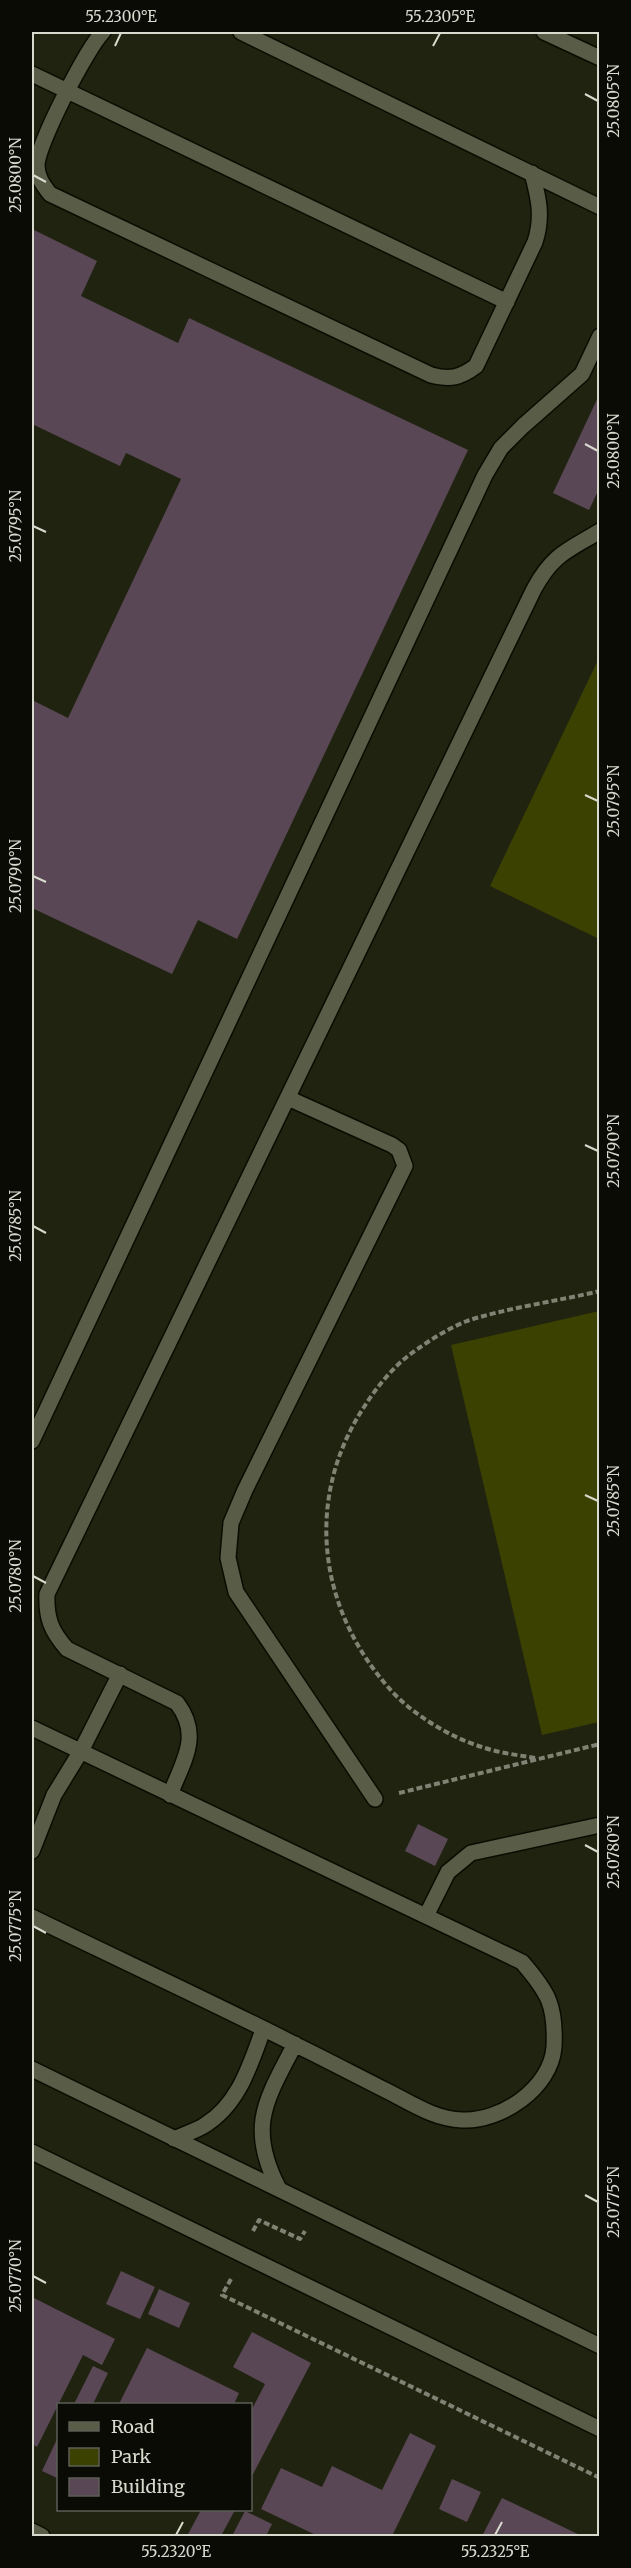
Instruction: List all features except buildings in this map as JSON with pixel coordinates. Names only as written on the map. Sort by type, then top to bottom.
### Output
[{"type":"street","points":[[103,32],[94,41],[67,91],[37,164],[40,180],[50,194],[431,375],[447,380],[463,376],[476,366],[540,225],[541,208],[532,173]]},
{"type":"street","points":[[241,32],[600,207]]},
{"type":"street","points":[[544,32],[600,58]]},
{"type":"street","points":[[32,74],[507,302]]},
{"type":"street","points":[[32,1441],[485,475],[501,448],[582,374],[600,336]]},
{"type":"street","points":[[170,1795],[187,1752],[191,1734],[188,1717],[177,1702],[67,1649],[53,1634],[46,1614],[47,1594],[546,566],[562,552],[600,531]]},
{"type":"street","points":[[288,1098],[392,1145],[399,1150],[405,1167],[245,1490],[231,1523],[228,1558],[236,1592],[254,1623],[375,1799]]},
{"type":"street","points":[[32,1851],[54,1795],[81,1751],[120,1674]]},
{"type":"street","points":[[32,1728],[522,1962],[544,1987],[555,2019],[553,2052],[540,2080],[520,2101],[493,2116],[464,2120],[434,2115],[295,2044],[32,1917]]},
{"type":"street","points":[[426,1916],[448,1872],[471,1853],[600,1825]]},
{"type":"street","points":[[174,2139],[205,2125],[230,2103],[246,2077],[263,2030]]},
{"type":"street","points":[[278,2187],[266,2162],[261,2135],[264,2107],[295,2044]]},
{"type":"street","points":[[32,2069],[600,2346]]},
{"type":"street","points":[[32,2152],[600,2429]]},
{"type":"street","points":[[32,2531],[42,2536]]},
{"type":"path","points":[[536,1758],[482,1747],[471,1742],[432,1723],[389,1688],[356,1644],[334,1593],[326,1539],[330,1484],[348,1432],[378,1386],[418,1348],[466,1322],[600,1292]]},
{"type":"path","points":[[375,1799],[600,1744]]},
{"type":"green space","points":[[599,658],[600,939],[490,886]]},
{"type":"green space","points":[[599,1311],[599,1722],[542,1735],[451,1345]]}]
